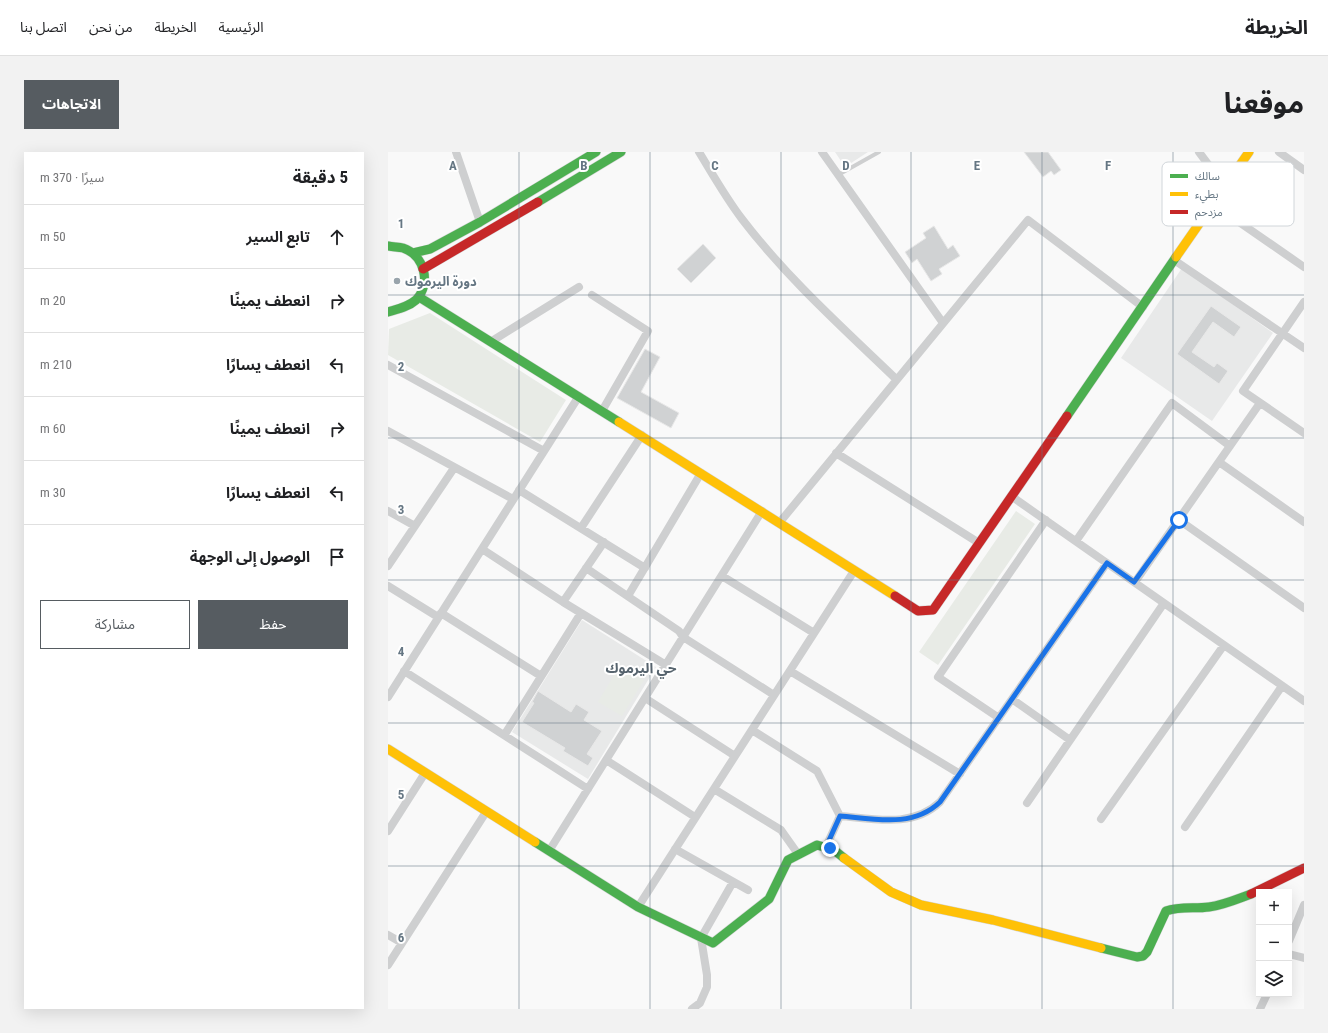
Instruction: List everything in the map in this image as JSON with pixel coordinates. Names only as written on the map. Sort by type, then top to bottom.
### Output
[{"type":"street","points":[[456,152],[480,222]]},
{"type":"street","points":[[413,253],[430,249],[480,222],[596,152]]},
{"type":"street","points":[[423,269],[444,258],[621,152]]},
{"type":"street","points":[[699,152],[738,213],[778,261],[809,295],[896,379]]},
{"type":"street","points":[[822,152],[943,323]]},
{"type":"street","points":[[1199,152],[1206,162]]},
{"type":"street","points":[[1242,162],[1249,152]]},
{"type":"street","points":[[1279,152],[1293,162]]},
{"type":"street","points":[[1294,163],[1304,170]]},
{"type":"street","points":[[780,522],[1028,220],[1143,307]]},
{"type":"street","points":[[419,297],[642,435],[918,611],[933,610],[1198,226]]},
{"type":"street","points":[[1245,226],[1304,267]]},
{"type":"street","points":[[388,239],[392,246],[413,253],[419,260],[425,278],[424,288],[419,297],[408,308],[388,312]]},
{"type":"street","points":[[1174,260],[1304,348]]},
{"type":"street","points":[[492,341],[579,287]]},
{"type":"street","points":[[592,295],[648,331],[602,411]]},
{"type":"street","points":[[1304,302],[1243,391],[1304,433]]},
{"type":"street","points":[[388,365],[544,451]]},
{"type":"street","points":[[388,697],[579,396]]},
{"type":"street","points":[[1076,541],[1172,403],[1230,446]]},
{"type":"street","points":[[1134,582],[1260,403]]},
{"type":"street","points":[[388,431],[513,499]]},
{"type":"street","points":[[581,528],[642,435]]},
{"type":"street","points":[[836,453],[979,543]]},
{"type":"street","points":[[1219,462],[1304,522]]},
{"type":"street","points":[[388,566],[454,468]]},
{"type":"street","points":[[628,596],[701,473]]},
{"type":"street","points":[[519,490],[645,568]]},
{"type":"street","points":[[1011,496],[1304,701]]},
{"type":"street","points":[[388,511],[414,526]]},
{"type":"street","points":[[549,851],[762,511]]},
{"type":"street","points":[[999,718],[938,677],[1046,520]]},
{"type":"street","points":[[1179,520],[1304,608]]},
{"type":"street","points":[[563,602],[604,542]]},
{"type":"street","points":[[482,549],[563,602],[666,665]]},
{"type":"street","points":[[840,816],[904,820],[920,816],[932,810],[940,802],[960,774],[1107,563]]},
{"type":"street","points":[[586,568],[679,631],[684,637],[774,695]]},
{"type":"street","points":[[638,907],[854,571]]},
{"type":"street","points":[[722,576],[814,633]]},
{"type":"street","points":[[388,586],[440,615],[541,676]]},
{"type":"street","points":[[1027,803],[1164,603]]},
{"type":"street","points":[[505,734],[581,613]]},
{"type":"street","points":[[1101,819],[1224,645]]},
{"type":"street","points":[[790,670],[960,774]]},
{"type":"street","points":[[404,671],[505,734],[588,789]]},
{"type":"street","points":[[1185,827],[1282,686]]},
{"type":"street","points":[[645,698],[735,756]]},
{"type":"street","points":[[1012,700],[1070,740]]},
{"type":"street","points":[[752,730],[817,771],[840,816]]},
{"type":"street","points":[[388,749],[638,907],[713,943],[769,899],[786,862],[798,854],[815,846],[826,847],[838,853],[887,890],[910,901],[1138,957],[1143,956],[1147,952],[1162,916],[1169,910],[1198,909],[1226,903],[1257,891],[1304,868]]},
{"type":"street","points":[[606,760],[695,817]]},
{"type":"street","points":[[388,831],[425,773]]},
{"type":"street","points":[[714,788],[781,830],[798,854]]},
{"type":"street","points":[[388,965],[486,812]]},
{"type":"street","points":[[826,847],[840,816]]},
{"type":"street","points":[[675,849],[748,890]]},
{"type":"street","points":[[692,1009],[700,1003],[707,987],[707,975],[701,938],[733,882]]},
{"type":"street","points":[[1292,934],[1304,905]]},
{"type":"street","points":[[388,935],[402,943]]},
{"type":"street","points":[[1292,955],[1304,958]]},
{"type":"street","points":[[1260,1009],[1266,997]]},
{"type":"lane","points":[[838,175],[879,152]]},
{"type":"shaded area","points":[[835,152],[868,152],[845,167]]},
{"type":"shaded area","points":[[1182,268],[1273,333],[1212,421],[1121,358]]},
{"type":"shaded area","points":[[430,313],[566,400],[540,442],[388,355],[389,329]]},
{"type":"shaded area","points":[[1016,511],[1035,524],[938,665],[919,652]]},
{"type":"shaded area","points":[[582,620],[656,667],[588,779],[512,732]]},
{"type":"shaded area","points":[[620,665],[644,680],[622,716],[598,702]]},
{"type":"building","points":[[1024,152],[1048,152],[1061,170],[1054,175],[1051,171],[1043,177]]},
{"type":"building","points":[[934,226],[948,249],[953,245],[960,256],[939,269],[942,274],[931,281],[917,259],[912,263],[905,252],[926,238],[923,233]]},
{"type":"building","points":[[703,244],[716,258],[691,283],[677,269]]},
{"type":"building","points":[[1211,306],[1241,327],[1234,337],[1213,322],[1192,352],[1214,367],[1217,363],[1228,371],[1219,384],[1177,354]]},
{"type":"building","points":[[645,349],[660,357],[641,392],[679,413],[671,428],[617,398]]},
{"type":"building","points":[[538,691],[571,712],[576,704],[589,712],[584,720],[602,731],[587,754],[593,758],[588,766],[563,751],[565,748],[522,722],[534,703],[532,702]]},
{"type":"traffic: fast","points":[[413,253],[430,249],[480,222],[596,152]]},
{"type":"traffic: fast","points":[[538,202],[621,152]]},
{"type":"traffic: fast","points":[[388,246],[403,248],[416,257],[421,263],[424,278],[424,286],[416,300],[406,306],[388,312]]},
{"type":"traffic: fast","points":[[1067,416],[1176,257]]},
{"type":"traffic: fast","points":[[419,297],[619,422]]},
{"type":"traffic: fast","points":[[535,842],[638,907],[713,943],[769,899],[788,860],[817,845],[834,850],[844,858]]},
{"type":"traffic: fast","points":[[1101,948],[1137,957],[1143,956],[1147,952],[1166,911],[1215,906],[1251,894]]},
{"type":"traffic: slow","points":[[1242,162],[1249,152]]},
{"type":"traffic: slow","points":[[1176,257],[1198,226]]},
{"type":"traffic: slow","points":[[619,422],[895,596]]},
{"type":"traffic: slow","points":[[388,749],[535,842]]},
{"type":"traffic: slow","points":[[844,858],[891,892],[921,905],[993,920],[1101,948]]},
{"type":"traffic: jam","points":[[423,269],[538,202]]},
{"type":"traffic: jam","points":[[895,596],[918,611],[933,610],[1067,416]]},
{"type":"traffic: jam","points":[[1251,894],[1304,868]]},
{"type":"place","name":"دورة اليرموك","points":[[397,281]]},
{"type":"district","name":"حي اليرموك","points":[[641,668]]},
{"type":"route","points":[[830,848],[826,847],[840,816],[904,820],[920,816],[932,810],[940,802],[1107,563],[1134,582],[1179,520]]}]
